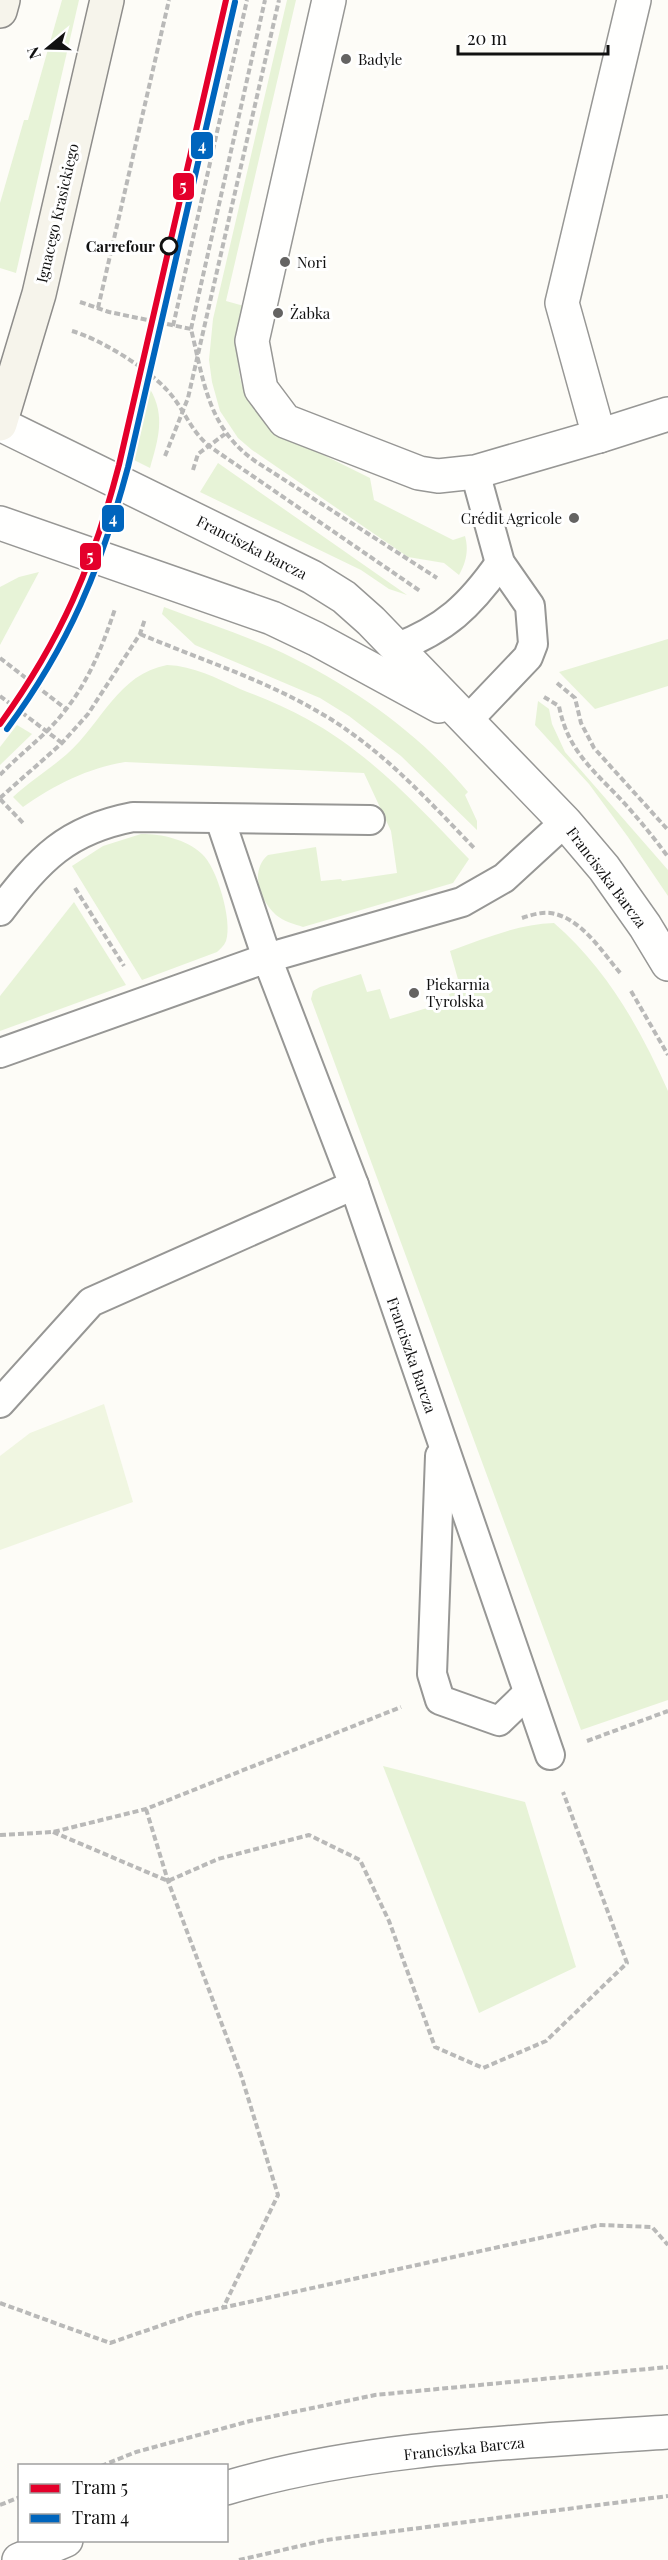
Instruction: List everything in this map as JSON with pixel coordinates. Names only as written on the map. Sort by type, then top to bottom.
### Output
[{"type":"main road","points":[[0,11],[3,0]]},
{"type":"main road","name":"Ignacego Krasickiego","points":[[0,424],[39,294],[107,0]]},
{"type":"street","points":[[329,0],[252,341],[261,389],[285,421],[397,466],[438,476],[475,472],[668,414]]},
{"type":"street","points":[[599,436],[562,303],[634,0]]},
{"type":"street","name":"Franciszka Barcza","points":[[0,424],[312,578],[344,597],[565,822],[604,868],[668,964]]},
{"type":"street","name":"Franciszka Barcza","points":[[0,523],[272,618],[316,639],[467,721]]},
{"type":"street","name":"Franciszka Barcza","points":[[228,2487],[269,2475],[445,2447],[668,2432]]},
{"type":"street","points":[[19,2560],[64,2542]]},
{"type":"lane","points":[[467,721],[528,657],[533,644],[530,606],[500,563],[475,472]]},
{"type":"lane","points":[[396,648],[420,638],[456,615],[480,592],[500,563]]},
{"type":"lane","points":[[0,911],[32,870],[51,852],[77,834],[102,823],[133,817],[370,820]]},
{"type":"lane","name":"Franciszka Barcza","points":[[220,819],[267,958],[354,1185],[550,1755]]},
{"type":"lane","name":"Franciszka Barcza","points":[[267,958],[462,902],[504,878],[565,822]]},
{"type":"lane","points":[[0,1053],[267,958]]},
{"type":"lane","points":[[0,1402],[92,1302],[354,1185]]},
{"type":"lane","points":[[441,1439],[432,1674],[440,1700],[499,1721],[528,1693]]},
{"type":"path","points":[[98,308],[169,0]]},
{"type":"path","points":[[173,326],[247,0]]},
{"type":"path","points":[[191,329],[265,0]]},
{"type":"path","points":[[162,462],[188,398],[279,0]]},
{"type":"path","points":[[191,475],[198,454],[225,434]]},
{"type":"path","points":[[0,775],[46,732],[79,693],[97,661],[117,601]]},
{"type":"path","points":[[141,1003],[134,983],[51,852],[0,798],[62,743],[98,700],[140,634],[147,612]]},
{"type":"path","points":[[140,634],[290,697],[342,727],[398,770],[538,914]]},
{"type":"path","points":[[0,658],[66,708]]},
{"type":"path","points":[[548,675],[575,698],[581,723],[594,748],[668,830]]},
{"type":"path","points":[[0,696],[62,743]]},
{"type":"path","points":[[512,920],[548,913],[573,922],[586,933],[623,978]]},
{"type":"path","points":[[629,987],[668,1055]]},
{"type":"path","points":[[0,1835],[53,1832],[146,1809],[405,1706]]},
{"type":"path","points":[[53,1832],[168,1881],[218,1859],[309,1835],[360,1860],[389,1921],[435,2047],[483,2068],[546,2041],[627,1963],[550,1755],[668,1711]]},
{"type":"path","points":[[146,1809],[168,1881],[241,2075],[278,2194],[222,2308]]},
{"type":"path","points":[[0,2303],[110,2343],[194,2314],[599,2225],[652,2227],[668,2245]]},
{"type":"path","points":[[106,2464],[136,2452],[250,2421],[375,2395],[668,2367]]},
{"type":"path","points":[[239,2560],[326,2540],[668,2496]]},
{"type":"path","points":[[0,2505],[18,2499]]},
{"type":"green space","points":[[62,0],[79,0],[16,273],[0,268],[0,203],[24,120],[28,120]]},
{"type":"green space","points":[[287,0],[296,0],[226,301],[244,306],[238,362],[240,378],[245,394],[266,422],[283,435],[370,478],[374,500],[453,540],[465,536],[466,556],[459,575],[444,563],[408,557],[252,450],[238,438],[220,411],[209,360],[213,319]]},
{"type":"green space","points":[[150,389],[158,409],[159,428],[150,468],[134,460]]},
{"type":"green space","points":[[218,463],[407,595],[389,589],[361,570],[200,492]]},
{"type":"green space","points":[[39,572],[0,645],[0,587],[19,577]]},
{"type":"green space","points":[[164,607],[239,634],[283,653],[359,696],[383,713],[428,750],[468,792],[465,795],[477,821],[477,830],[401,756],[349,716],[320,698],[195,645],[162,614]]},
{"type":"green space","points":[[668,639],[668,686],[595,709],[559,672]]},
{"type":"green space","points":[[167,665],[205,673],[283,707],[307,719],[352,748],[432,820],[469,859],[453,883],[303,927],[282,919],[270,909],[261,894],[258,877],[262,862],[268,855],[316,847],[321,881],[341,879],[342,881],[397,873],[391,831],[364,773],[125,762],[98,768],[72,778],[23,807],[13,797],[67,754],[123,689],[150,670]]},
{"type":"green space","points":[[538,701],[549,709],[552,724],[565,752],[668,870],[668,896],[589,784],[535,725]]},
{"type":"green space","points":[[17,725],[32,734],[0,765],[0,747]]},
{"type":"green space","points":[[141,834],[173,838],[202,854],[218,882],[228,932],[225,943],[217,952],[142,980],[72,866],[103,846]]},
{"type":"green space","points":[[74,902],[126,985],[0,1031],[0,996]]},
{"type":"green space","points":[[554,923],[573,941],[606,980],[634,1022],[668,1091],[668,1700],[581,1730],[311,999],[313,991],[320,987],[361,974],[367,992],[380,989],[390,1019],[451,1001],[449,994],[461,990],[450,951],[514,929]]},
{"type":"green space","points":[[104,1404],[133,1502],[0,1550],[0,1456],[30,1433]]},
{"type":"green space","points":[[383,1766],[525,1802],[576,1967],[479,2013]]},
{"type":"tram line","name":"5","points":[[0,724],[22,693],[58,632],[86,569],[109,501],[226,0]]},
{"type":"tram line","name":"4","points":[[7,729],[48,667],[81,604],[118,504],[235,2]]},
{"type":"place","name":"Badyle","points":[[346,59]]},
{"type":"place","name":"Carrefour","points":[[169,246]]},
{"type":"place","name":"Nori","points":[[285,262]]},
{"type":"place","name":"Żabka","points":[[278,313]]},
{"type":"place","name":"Crédit Agricole","points":[[574,518]]},
{"type":"place","name":"Piekarnia Tyrolska","points":[[414,993]]}]
